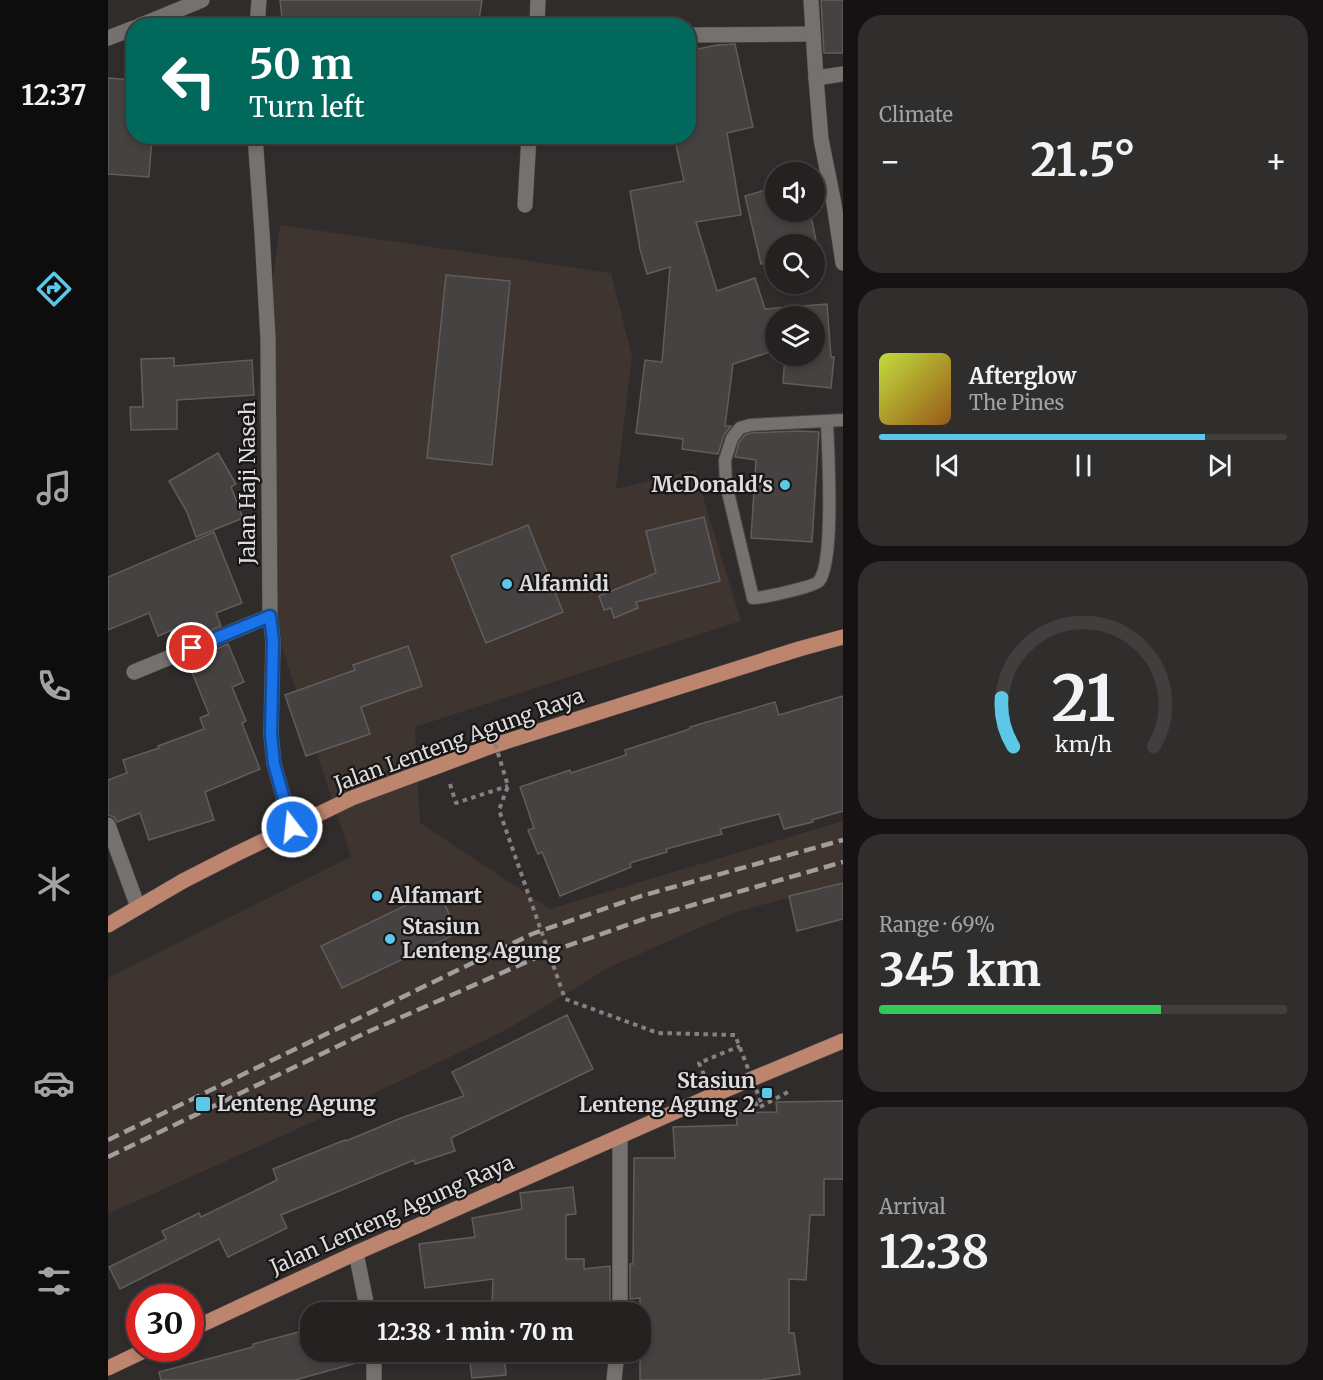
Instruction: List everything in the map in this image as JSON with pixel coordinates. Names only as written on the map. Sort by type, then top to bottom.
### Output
[{"type":"main road","name":"Jalan Lenteng Agung Raya","points":[[108,925],[183,881],[352,798],[492,746],[843,637]]},
{"type":"main road","name":"Jalan Lenteng Agung Raya","points":[[204,1324],[356,1253],[711,1096],[843,1041]]},
{"type":"main road","points":[[108,1368],[126,1359]]},
{"type":"street","points":[[158,18],[202,0]]},
{"type":"street","points":[[258,18],[259,0]]},
{"type":"street","points":[[537,18],[538,0]]},
{"type":"street","points":[[811,0],[821,139],[843,263]]},
{"type":"street","points":[[108,38],[126,31]]},
{"type":"street","points":[[696,35],[813,34]]},
{"type":"street","points":[[816,78],[843,74]]},
{"type":"street","name":"Jalan Haji Naseh","points":[[256,144],[268,339],[270,616],[273,641],[271,734],[274,764],[292,827]]},
{"type":"street","points":[[525,205],[529,144]]},
{"type":"street","points":[[134,672],[270,616]]},
{"type":"street","points":[[108,825],[138,907]]},
{"type":"street","points":[[620,1137],[620,1302]]},
{"type":"street","points":[[356,1253],[366,1302]]},
{"type":"street","points":[[374,1362],[374,1380]]},
{"type":"street","points":[[614,1380],[616,1362]]},
{"type":"lane","points":[[827,421],[829,533],[825,569],[816,584],[753,598],[726,484],[725,459],[732,438],[740,428],[750,425],[843,420]]},
{"type":"path","points":[[489,727],[508,786],[499,810],[565,999],[658,1033],[735,1035],[761,1102]]},
{"type":"path","points":[[456,803],[508,786]]},
{"type":"path","points":[[699,1063],[740,1046]]},
{"type":"shaded area","points":[[280,225],[611,273],[632,356],[616,489],[695,470],[741,621],[415,727],[420,823],[550,909],[843,821],[843,883],[733,913],[610,967],[506,1030],[342,1109],[108,1214],[108,978],[351,857],[265,596],[258,393]]},
{"type":"building","points":[[280,0],[482,0],[479,18],[282,18]]},
{"type":"building","points":[[821,0],[843,0],[843,53],[824,53]]},
{"type":"building","points":[[735,44],[753,127],[727,133],[741,215],[696,222],[717,291],[755,278],[765,309],[765,354],[733,364],[725,426],[731,426],[724,435],[718,454],[682,449],[683,439],[636,433],[645,360],[662,362],[670,267],[647,274],[640,249],[630,191],[684,181],[676,144],[696,144],[696,49]]},
{"type":"building","points":[[108,78],[126,79],[126,144],[151,144],[149,177],[108,174]]},
{"type":"building","points":[[765,190],[765,222],[812,222],[815,234],[765,234],[765,263],[761,264],[745,196]]},
{"type":"building","points":[[446,275],[510,281],[492,465],[427,458]]},
{"type":"building","points":[[827,304],[831,357],[834,357],[831,388],[783,383],[784,366],[825,366],[825,306],[802,306]]},
{"type":"building","points":[[174,358],[174,366],[252,360],[254,395],[177,400],[177,429],[131,430],[130,407],[143,407],[141,359]]},
{"type":"building","name":"McDonald's","points":[[819,432],[812,542],[751,538],[756,460],[735,457],[739,442],[745,435],[751,433]]},
{"type":"building","points":[[218,453],[236,484],[231,487],[243,518],[196,537],[187,512],[169,481]]},
{"type":"building","points":[[704,517],[720,581],[636,602],[638,608],[614,618],[611,608],[604,610],[599,596],[656,573],[646,531]]},
{"type":"building","name":"Alfamidi","points":[[528,525],[563,612],[486,643],[451,556]]},
{"type":"building","points":[[214,532],[242,603],[216,613],[221,626],[177,644],[172,630],[158,636],[149,613],[108,630],[108,577]]},
{"type":"building","points":[[228,644],[244,682],[232,687],[246,721],[242,723],[260,769],[205,792],[214,820],[149,840],[140,813],[117,822],[114,817],[108,815],[108,780],[127,773],[123,760],[204,729],[200,718],[209,714],[191,670],[188,671],[185,662]]},
{"type":"building","points":[[408,646],[422,686],[361,707],[370,734],[306,756],[285,695],[355,670],[353,665]]},
{"type":"building","points":[[843,696],[843,811],[784,829],[779,814],[720,829],[722,834],[666,849],[667,852],[630,863],[631,867],[560,896],[542,852],[538,854],[528,830],[534,828],[520,787],[570,770],[571,773],[626,755],[625,750],[690,729],[690,727],[775,702],[779,715]]},
{"type":"building","points":[[843,883],[843,919],[797,931],[789,896]]},
{"type":"building","name":"Stasiun Lenteng Agung","points":[[438,890],[458,933],[342,988],[321,946]]},
{"type":"building","points":[[567,1015],[593,1069],[451,1138],[455,1151],[415,1164],[414,1160],[281,1215],[287,1228],[228,1257],[219,1239],[120,1289],[109,1267],[166,1239],[162,1231],[199,1213],[201,1217],[277,1180],[273,1169],[401,1118],[464,1096],[452,1072]]},
{"type":"building","points":[[843,1101],[843,1179],[824,1179],[824,1215],[810,1215],[806,1280],[789,1279],[789,1333],[794,1333],[800,1374],[760,1380],[640,1380],[640,1362],[651,1362],[651,1302],[640,1302],[640,1298],[630,1299],[630,1264],[633,1264],[634,1158],[675,1158],[673,1127],[737,1125],[736,1113],[777,1112],[776,1102]]},
{"type":"building","points":[[573,1187],[576,1214],[566,1215],[566,1259],[584,1259],[584,1269],[610,1266],[610,1301],[492,1302],[493,1279],[425,1288],[419,1244],[475,1237],[472,1218],[522,1209],[520,1193]]},
{"type":"building","points":[[300,1332],[300,1362],[360,1362],[295,1380],[161,1380],[159,1372],[204,1362],[204,1360],[253,1347],[253,1344]]},
{"type":"building","points":[[470,1362],[505,1362],[506,1375],[472,1378]]},
{"type":"railway","points":[[108,1140],[532,934],[641,896],[843,840]]},
{"type":"railway","points":[[108,1157],[363,1034],[547,953],[647,918],[843,862]]},
{"type":"place","name":"McDonald's","points":[[785,485]]},
{"type":"place","name":"Alfamidi","points":[[507,584]]},
{"type":"place","name":"Alfamart","points":[[377,896]]},
{"type":"place","name":"Stasiun Lenteng Agung","points":[[390,939]]},
{"type":"place","name":"Stasiun Lenteng Agung 2","points":[[767,1093]]},
{"type":"place","name":"Lenteng Agung","points":[[203,1104]]},
{"type":"route","points":[[192,648],[270,616],[273,641],[271,734],[274,764],[292,827]]}]
